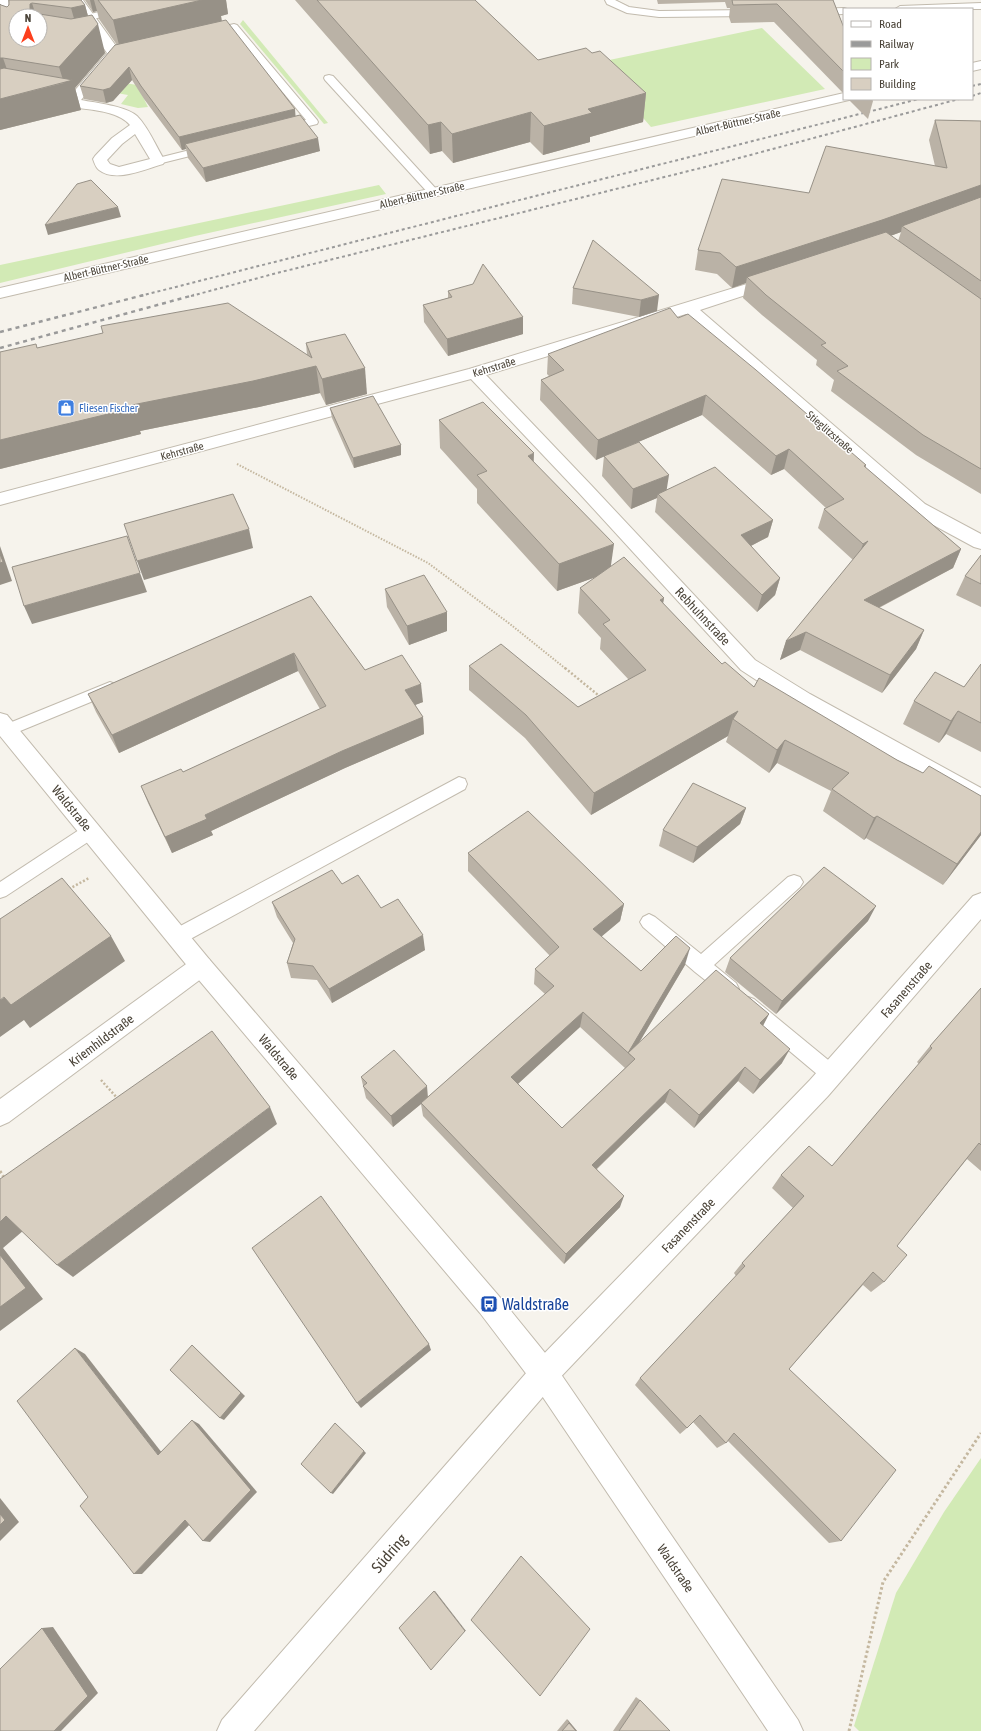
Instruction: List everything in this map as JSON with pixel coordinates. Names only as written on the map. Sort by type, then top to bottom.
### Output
[{"type":"street","points":[[5,0],[1,4],[8,16]]},
{"type":"street","points":[[71,103],[114,53],[97,38],[89,17],[77,0]]},
{"type":"street","name":"Albert-Büttner-Straße","points":[[0,293],[843,97]]},
{"type":"street","points":[[56,100],[122,113],[131,118],[137,126],[158,161],[119,172],[104,167],[100,159],[117,141],[137,126]]},
{"type":"street","name":"Kehrstraße","points":[[0,499],[474,373],[689,308],[786,276]]},
{"type":"street","name":"Stieglitzstraße","points":[[689,308],[918,509],[981,542]]},
{"type":"street","name":"Rebhuhnstraße","points":[[474,373],[585,488],[748,665],[804,700],[981,798]]},
{"type":"street","name":"Waldstraße","points":[[4,726],[201,966],[489,1304],[544,1374],[787,1731]]},
{"type":"street","name":"Fasanenstraße","points":[[544,1374],[831,1074],[981,903]]},
{"type":"street","name":"Kriemhildstraße","points":[[0,1114],[201,966]]},
{"type":"street","name":"Südring","points":[[233,1731],[544,1374]]},
{"type":"lane","points":[[89,17],[162,0]]},
{"type":"lane","points":[[610,0],[610,2],[627,10],[659,14],[761,12]]},
{"type":"lane","points":[[927,8],[981,6]]},
{"type":"lane","points":[[807,12],[843,11]]},
{"type":"lane","points":[[196,36],[234,27],[313,122],[276,131]]},
{"type":"lane","points":[[113,55],[128,51]]},
{"type":"lane","points":[[329,78],[434,193]]},
{"type":"lane","points":[[158,161],[217,146]]},
{"type":"lane","points":[[4,726],[125,682]]},
{"type":"lane","points":[[177,937],[460,784]]},
{"type":"lane","points":[[0,892],[91,831]]},
{"type":"lane","points":[[701,966],[794,882]]},
{"type":"lane","points":[[649,922],[831,1074]]},
{"type":"path","points":[[202,445],[428,563],[510,624],[598,695]]},
{"type":"path","points":[[66,890],[90,877]]},
{"type":"path","points":[[80,1056],[120,1102]]},
{"type":"path","points":[[0,1171],[8,1182]]},
{"type":"path","points":[[849,1731],[883,1582],[981,1433]]},
{"type":"green space","points":[[243,20],[328,123],[324,124],[240,24]]},
{"type":"green space","points":[[762,28],[825,89],[651,127],[595,63]]},
{"type":"green space","points":[[113,81],[137,85],[148,107],[138,108],[121,104],[128,95],[105,91]]},
{"type":"green space","points":[[379,185],[386,194],[195,236],[0,283],[0,265]]},
{"type":"green space","points":[[981,1458],[981,1731],[859,1731],[854,1726],[896,1593],[944,1512]]},
{"type":"building","points":[[9,0],[81,0],[85,5],[71,8],[32,3],[30,4],[30,8],[8,8],[8,48],[48,48],[48,15],[71,19],[92,15],[98,24],[59,67],[0,58],[0,4],[7,7],[9,5]]},
{"type":"building","points":[[98,0],[202,0],[113,20]]},
{"type":"building","points":[[317,0],[475,0],[538,60],[586,48],[592,53],[600,51],[646,93],[588,109],[592,113],[544,126],[531,112],[452,134],[441,122],[428,125]]},
{"type":"building","points":[[732,0],[833,0],[843,25],[843,71],[777,4],[733,5]]},
{"type":"building","points":[[226,20],[295,109],[179,137],[141,86],[129,67],[110,88],[103,90],[80,86],[115,45]]},
{"type":"building","points":[[4,68],[73,80],[0,99],[0,69]]},
{"type":"building","points":[[300,115],[318,138],[203,168],[185,144]]},
{"type":"building","points":[[935,120],[981,121],[981,185],[882,220],[736,267],[720,253],[698,250],[722,179],[809,193],[826,146],[947,168]]},
{"type":"building","points":[[91,180],[118,207],[45,225],[77,184]]},
{"type":"building","points":[[981,197],[981,281],[902,226]]},
{"type":"building","points":[[886,232],[981,299],[981,469],[923,435],[837,371],[848,366],[821,345],[826,343],[766,295],[747,277]]},
{"type":"building","points":[[593,240],[659,295],[641,300],[573,288]]},
{"type":"building","points":[[483,264],[523,317],[447,339],[423,305],[452,297],[448,291],[473,284]]},
{"type":"building","points":[[228,303],[312,358],[306,343],[345,334],[365,368],[322,379],[316,366],[253,381],[132,405],[133,408],[0,440],[0,352],[36,344],[37,348],[103,333],[101,326]]},
{"type":"building","points":[[670,308],[678,318],[688,314],[756,370],[866,465],[864,466],[961,549],[864,600],[924,630],[890,675],[806,632],[786,641],[868,541],[863,544],[824,509],[844,499],[789,449],[776,456],[706,395],[598,440],[541,380],[564,370],[548,354]]},
{"type":"building","points":[[373,396],[401,445],[353,458],[330,408]]},
{"type":"building","points":[[483,402],[534,453],[528,456],[614,544],[559,564],[477,475],[487,471],[439,420]]},
{"type":"building","points":[[639,442],[669,475],[633,489],[604,456]]},
{"type":"building","points":[[715,467],[773,520],[741,535],[780,578],[762,595],[658,494]]},
{"type":"building","points":[[233,494],[249,529],[137,561],[124,524]]},
{"type":"building","points":[[127,536],[140,573],[24,606],[12,567]]},
{"type":"building","points":[[0,554],[3,562],[0,563]]},
{"type":"building","points":[[981,555],[981,584],[965,576]]},
{"type":"building","points":[[624,557],[664,598],[660,600],[722,664],[725,662],[754,687],[759,678],[897,760],[923,773],[929,766],[981,796],[981,832],[957,864],[877,816],[874,818],[832,789],[849,773],[785,740],[777,750],[733,719],[738,711],[594,793],[526,715],[469,666],[501,644],[578,707],[646,670],[603,624],[610,620],[580,588]]},
{"type":"building","points":[[424,575],[447,612],[407,626],[385,589]]},
{"type":"building","points":[[311,596],[365,670],[402,655],[421,684],[405,690],[423,717],[342,751],[205,815],[207,819],[165,837],[141,786],[181,769],[183,772],[326,706],[294,653],[112,735],[88,694]]},
{"type":"building","points":[[981,664],[981,723],[958,711],[951,721],[914,701],[935,672],[964,687]]},
{"type":"building","points":[[693,783],[746,808],[697,847],[663,830]]},
{"type":"building","points":[[528,811],[624,904],[593,929],[641,971],[676,936],[690,948],[628,1053],[716,970],[769,1014],[760,1023],[790,1049],[760,1080],[745,1067],[699,1115],[670,1089],[592,1165],[624,1196],[566,1254],[421,1103],[554,986],[535,969],[559,947],[468,853]],"holes":[[[583,1012],[635,1059],[562,1128],[511,1077]]]},
{"type":"building","points":[[824,867],[876,906],[782,1001],[730,958]]},
{"type":"building","points":[[332,870],[342,884],[358,875],[381,908],[398,899],[423,935],[329,989],[313,966],[287,963],[295,939],[272,902]]},
{"type":"building","points":[[62,878],[111,936],[11,1005],[4,997],[0,1000],[0,919]]},
{"type":"building","points":[[981,988],[981,1145],[979,1143],[897,1246],[907,1255],[884,1282],[873,1272],[789,1369],[896,1470],[841,1541],[734,1433],[726,1443],[700,1415],[687,1428],[640,1378],[745,1266],[742,1263],[804,1196],[781,1175],[809,1146],[832,1166],[932,1048],[930,1046]]},
{"type":"building","points":[[212,1031],[270,1107],[57,1265],[6,1216],[0,1222],[0,1179]]},
{"type":"building","points":[[394,1050],[427,1086],[391,1116],[363,1086],[367,1083],[361,1077]]},
{"type":"building","points":[[321,1196],[429,1344],[357,1403],[252,1248]]},
{"type":"building","points":[[0,1255],[26,1288],[0,1307]]},
{"type":"building","points":[[192,1345],[241,1393],[220,1418],[170,1370]]},
{"type":"building","points":[[75,1348],[158,1455],[192,1420],[251,1490],[203,1541],[185,1520],[134,1574],[80,1506],[88,1497],[17,1401]]},
{"type":"building","points":[[335,1423],[364,1451],[331,1493],[301,1464]]},
{"type":"building","points":[[0,1514],[5,1520],[0,1525]]},
{"type":"building","points":[[521,1556],[590,1629],[540,1696],[471,1620]]},
{"type":"building","points":[[434,1591],[465,1631],[431,1670],[399,1628]]},
{"type":"building","points":[[42,1628],[88,1696],[54,1731],[0,1731],[0,1669]]},
{"type":"building","points":[[640,1700],[670,1731],[619,1731]]},
{"type":"building","points":[[569,1723],[576,1731],[562,1731]]},
{"type":"railway","points":[[973,86],[981,84]]},
{"type":"railway","points":[[973,96],[981,93]]},
{"type":"railway","points":[[140,296],[915,100]]},
{"type":"railway","points":[[191,296],[277,273],[713,165],[955,100]]},
{"type":"railway","points":[[0,332],[144,295]]},
{"type":"railway","points":[[0,348],[194,295]]},
{"type":"place","name":"Fliesen Fischer","points":[[66,408]]},
{"type":"place","name":"Waldstraße","points":[[489,1304]]}]
